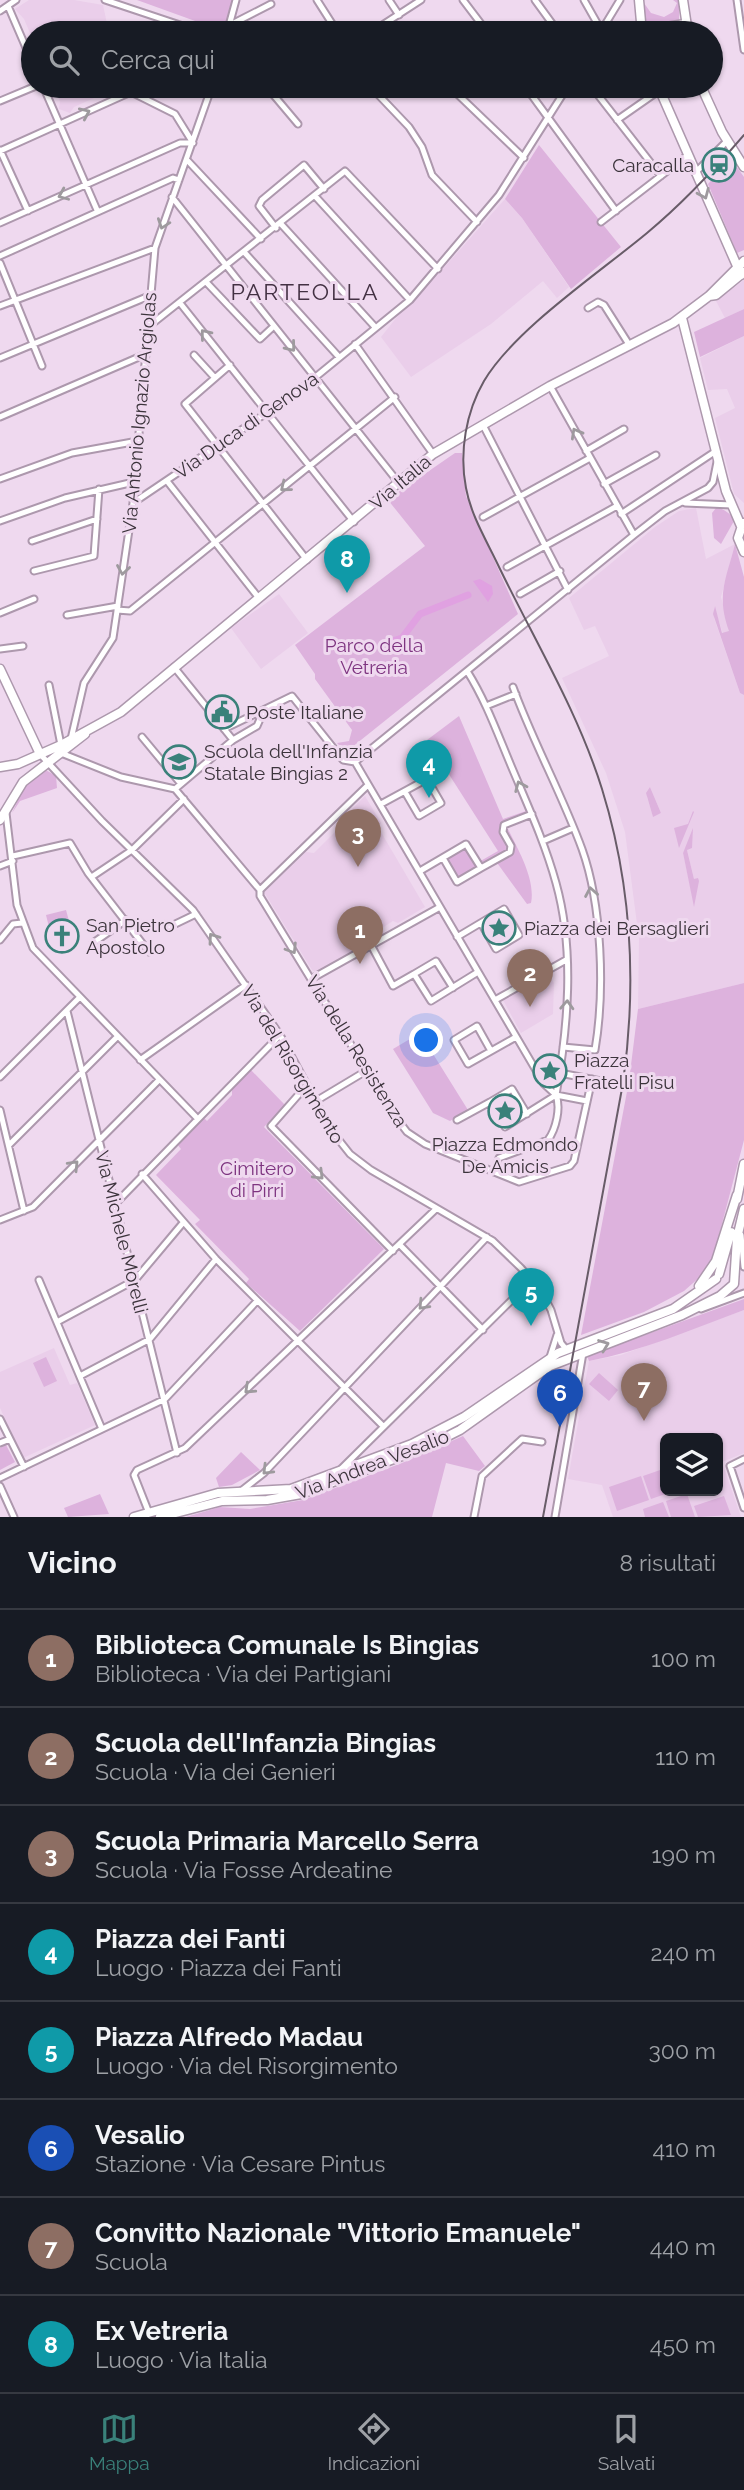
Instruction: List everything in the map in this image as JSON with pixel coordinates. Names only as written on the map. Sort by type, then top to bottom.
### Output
[{"type":"street","points":[[0,11],[16,0]]},
{"type":"street","points":[[105,0],[122,2],[172,21]]},
{"type":"street","points":[[231,21],[236,0]]},
{"type":"street","points":[[317,0],[330,21]]},
{"type":"street","points":[[389,0],[399,15]]},
{"type":"street","points":[[389,21],[421,0]]},
{"type":"street","points":[[463,0],[479,21]]},
{"type":"street","points":[[535,0],[550,21]]},
{"type":"street","points":[[584,0],[595,21]]},
{"type":"street","points":[[608,21],[620,0]]},
{"type":"street","points":[[639,0],[641,21]]},
{"type":"street","points":[[683,0],[686,21]]},
{"type":"street","points":[[737,0],[744,50]]},
{"type":"street","points":[[238,21],[271,4]]},
{"type":"street","points":[[8,6],[21,36]]},
{"type":"street","points":[[0,101],[21,92]]},
{"type":"street","points":[[48,98],[97,210]]},
{"type":"street","points":[[28,211],[0,150],[118,98]]},
{"type":"street","points":[[143,98],[175,114],[193,143]]},
{"type":"street","name":"Via Antonio Ignazio Argiolas","points":[[71,739],[84,682],[110,644],[117,608],[133,503],[155,248],[208,98]]},
{"type":"street","points":[[276,98],[298,124]]},
{"type":"street","points":[[381,98],[409,127],[422,147],[432,175],[477,222]]},
{"type":"street","points":[[462,98],[524,158]]},
{"type":"street","points":[[534,98],[617,211]]},
{"type":"street","name":"Via Duca di Genova","points":[[133,503],[315,377],[410,300],[477,222],[524,158],[561,98]]},
{"type":"street","points":[[600,98],[661,176]]},
{"type":"street","points":[[617,120],[646,98]]},
{"type":"street","points":[[663,98],[740,271]]},
{"type":"street","points":[[707,98],[727,141],[744,167]]},
{"type":"street","points":[[695,173],[727,141]]},
{"type":"street","points":[[0,223],[180,143],[193,143]]},
{"type":"street","points":[[601,222],[688,155]]},
{"type":"street","points":[[187,160],[261,239]]},
{"type":"street","points":[[324,189],[304,165],[262,200],[259,206],[375,327]]},
{"type":"street","points":[[148,327],[245,253],[345,171],[438,269]]},
{"type":"street","points":[[0,256],[173,177],[179,180]]},
{"type":"street","points":[[315,196],[410,300]]},
{"type":"street","points":[[173,197],[398,482]]},
{"type":"street","points":[[0,306],[155,248]]},
{"type":"street","points":[[245,253],[339,356]]},
{"type":"street","name":"Via Italia","points":[[85,734],[121,712],[433,454],[550,386],[631,347],[682,318],[709,296],[716,295],[740,271],[744,261]]},
{"type":"street","points":[[0,263],[42,366]]},
{"type":"street","points":[[207,283],[260,339],[274,326]]},
{"type":"street","points":[[588,308],[598,302],[603,294]]},
{"type":"street","points":[[0,358],[149,296]]},
{"type":"street","points":[[598,302],[631,347]]},
{"type":"street","points":[[180,303],[354,522]]},
{"type":"street","points":[[682,318],[726,491],[742,524],[738,538],[744,552]]},
{"type":"street","points":[[355,344],[433,454]]},
{"type":"street","points":[[0,417],[146,354]]},
{"type":"street","points":[[194,355],[215,378]]},
{"type":"street","points":[[230,365],[185,404],[307,560]]},
{"type":"street","points":[[550,386],[634,534]]},
{"type":"street","points":[[67,615],[117,608],[130,611],[394,397]]},
{"type":"street","points":[[483,425],[568,590]]},
{"type":"street","points":[[586,451],[624,429]]},
{"type":"street","points":[[0,479],[72,453],[138,441]]},
{"type":"street","points":[[604,484],[656,455]]},
{"type":"street","points":[[224,729],[292,696],[343,760],[355,762],[634,534],[664,512],[685,503],[713,482],[717,455]]},
{"type":"street","points":[[621,514],[717,455]]},
{"type":"street","points":[[483,517],[590,458]]},
{"type":"street","points":[[167,481],[258,597]]},
{"type":"street","points":[[0,521],[99,489],[134,482]]},
{"type":"street","points":[[34,571],[94,556],[99,489]]},
{"type":"street","points":[[726,491],[744,510]]},
{"type":"street","points":[[685,503],[732,505]]},
{"type":"street","points":[[507,567],[617,506]]},
{"type":"street","points":[[32,541],[97,519]]},
{"type":"street","points":[[520,594],[560,571]]},
{"type":"street","points":[[0,613],[34,600]]},
{"type":"street","points":[[0,649],[23,646]]},
{"type":"street","points":[[174,667],[233,740]]},
{"type":"street","points":[[467,671],[486,706],[543,841],[557,886],[566,960],[563,1047],[556,1095],[559,1104],[553,1134],[548,1140],[499,1158],[494,1172]]},
{"type":"street","points":[[1,672],[40,754]]},
{"type":"street","points":[[50,685],[61,749]]},
{"type":"street","points":[[513,687],[583,851],[594,904],[599,1008],[595,1050],[563,1047]]},
{"type":"street","points":[[486,706],[516,695]]},
{"type":"street","points":[[61,749],[121,776],[175,789],[233,740],[257,726],[264,710]]},
{"type":"street","points":[[85,734],[71,739],[48,763],[23,782],[3,816],[13,858],[22,923],[33,948],[196,1117]]},
{"type":"street","points":[[0,767],[61,749],[85,734]]},
{"type":"street","points":[[142,737],[181,784]]},
{"type":"street","name":"Via del Risorgimento","points":[[40,754],[196,914],[280,1035],[331,1130],[350,1154],[436,1209],[487,1237],[532,1280],[551,1310],[557,1335],[566,1349]]},
{"type":"street","points":[[355,762],[548,1091],[587,1101]]},
{"type":"street","points":[[16,764],[23,782]]},
{"type":"street","points":[[381,804],[427,779],[441,803],[419,816],[405,792]]},
{"type":"street","points":[[260,890],[368,785]]},
{"type":"street","name":"Via della Resistenza","points":[[175,789],[260,890],[260,896],[366,1070],[399,1122],[415,1138],[519,1182],[569,1166],[574,1161],[592,1079]]},
{"type":"street","points":[[93,876],[132,850],[184,799]]},
{"type":"street","points":[[443,858],[457,882],[510,852],[511,846],[503,832],[505,825],[532,814]]},
{"type":"street","points":[[543,841],[573,828]]},
{"type":"street","points":[[0,866],[13,858],[67,842],[149,952]]},
{"type":"street","points":[[420,872],[466,844],[481,869]]},
{"type":"street","points":[[311,979],[440,907]]},
{"type":"street","points":[[457,937],[504,909],[519,935],[496,948],[481,923]]},
{"type":"street","points":[[167,928],[196,914]]},
{"type":"street","points":[[93,943],[126,920]]},
{"type":"street","points":[[0,940],[13,924],[22,923]]},
{"type":"street","points":[[370,945],[393,986],[436,961],[453,988]]},
{"type":"street","points":[[495,1000],[566,960]]},
{"type":"street","points":[[414,974],[431,1001],[478,972]]},
{"type":"street","points":[[140,1060],[246,985]]},
{"type":"street","points":[[0,1077],[80,997]]},
{"type":"street","name":"Via Michele Morelli","points":[[67,1011],[177,1453]]},
{"type":"street","points":[[491,1051],[477,1027],[454,1040],[468,1065],[516,1037]]},
{"type":"street","points":[[116,1203],[196,1117],[280,1035]]},
{"type":"street","points":[[9,1145],[117,1037]]},
{"type":"street","points":[[316,1101],[366,1070]]},
{"type":"street","points":[[538,1073],[560,1073],[617,1084]]},
{"type":"street","points":[[0,1220],[24,1211],[40,1200],[159,1080]]},
{"type":"street","points":[[307,1085],[271,1126],[393,1251]]},
{"type":"street","points":[[457,1120],[512,1089],[527,1114]]},
{"type":"street","points":[[490,1102],[505,1127],[556,1095]]},
{"type":"street","points":[[0,1110],[24,1211]]},
{"type":"street","points":[[743,1293],[718,1288],[718,1276],[744,1164]]},
{"type":"street","points":[[142,1174],[181,1216],[182,1224],[383,1426]]},
{"type":"street","name":"Via Andrea Vesalio","points":[[656,1315],[694,1291],[716,1261],[737,1195]]},
{"type":"street","points":[[149,1513],[134,1475],[137,1470],[177,1453],[299,1343],[436,1209]]},
{"type":"street","points":[[728,1290],[737,1277],[744,1209]]},
{"type":"street","points":[[57,1322],[135,1280],[182,1224]]},
{"type":"street","points":[[740,1228],[744,1267]]},
{"type":"street","points":[[240,1492],[264,1473],[487,1237]]},
{"type":"street","points":[[400,1245],[483,1330]]},
{"type":"street","points":[[80,1376],[150,1339],[216,1259]]},
{"type":"street","points":[[718,1276],[728,1272],[737,1277]]},
{"type":"street","name":"Via Andrea Vesalio","points":[[134,1517],[206,1496],[291,1489],[375,1458],[457,1422],[550,1357],[684,1303],[718,1276]]},
{"type":"street","points":[[39,1280],[102,1429]]},
{"type":"street","points":[[338,1472],[532,1280]]},
{"type":"street","name":"Via Andrea Vesalio","points":[[682,1315],[728,1290]]},
{"type":"street","name":"Via Andrea Vesalio","points":[[160,1517],[222,1501],[275,1499],[323,1488],[451,1435],[550,1366],[743,1293]]},
{"type":"street","points":[[0,1478],[165,1399],[257,1301]]},
{"type":"street","points":[[550,1357],[557,1335]]},
{"type":"street","points":[[555,1517],[583,1353]]},
{"type":"street","points":[[0,1419],[24,1467]]},
{"type":"street","points":[[0,1443],[10,1438]]},
{"type":"street","points":[[474,1517],[482,1475],[522,1439],[542,1442]]},
{"type":"street","points":[[366,1444],[368,1454],[375,1458]]},
{"type":"street","points":[[744,1458],[730,1466],[744,1508]]},
{"type":"street","points":[[0,1486],[14,1517]]},
{"type":"shaded area","points":[[29,0],[74,0],[103,5],[106,21],[25,21],[15,9]]},
{"type":"shaded area","points":[[59,98],[94,98],[74,107],[70,113],[59,109]]},
{"type":"shaded area","points":[[505,199],[522,218],[569,287],[557,298],[543,281],[491,324],[411,377],[381,337],[429,277],[433,280]]},
{"type":"shaded area","points":[[744,280],[744,309],[725,318],[716,301]]},
{"type":"shaded area","points":[[744,336],[744,503],[734,494],[715,418],[735,408],[727,389],[708,390],[700,358]]},
{"type":"shaded area","points":[[696,508],[706,559],[735,544],[721,597],[730,631],[723,634],[714,606],[714,618],[740,693],[744,695],[744,983],[638,1009],[639,939],[625,832],[606,773],[562,678],[609,656],[595,626],[584,630],[569,598],[655,527],[679,511]],"holes":[[[650,787],[661,813],[653,816],[647,797]],[[694,832],[687,850],[694,879],[698,883],[694,904],[683,853]]]},
{"type":"shaded area","points":[[480,579],[492,586],[493,594],[488,602],[473,581]]},
{"type":"shaded area","points":[[279,594],[308,633],[261,669],[231,628]]},
{"type":"shaded area","points":[[365,796],[381,823],[378,827],[425,907],[398,923],[393,921],[382,928],[384,933],[316,972],[312,970],[264,892],[306,852],[314,853],[344,823],[345,816]]},
{"type":"shaded area","points":[[548,974],[554,983],[553,1014],[521,1033],[503,1000]]},
{"type":"shaded area","points":[[744,1310],[744,1453],[723,1462],[723,1433],[660,1433],[660,1496],[723,1496],[723,1465],[741,1517],[613,1517],[602,1485],[568,1479],[589,1361],[621,1355]]},
{"type":"shaded area","points":[[54,1348],[70,1385],[77,1383],[95,1425],[23,1458],[0,1408],[0,1372]]},
{"type":"green space","points":[[137,0],[232,0],[227,21],[195,21]]},
{"type":"green space","points":[[673,0],[679,0],[679,21],[646,21],[644,3],[651,13],[664,17],[673,12],[677,3]]},
{"type":"green space","points":[[539,145],[621,247],[571,289],[522,218],[505,199]]},
{"type":"green space","points":[[731,159],[744,177],[744,250],[737,253],[708,184]]},
{"type":"green space","points":[[744,309],[744,336],[700,357],[694,332]]},
{"type":"green space","name":"Parco della Vetreria","points":[[455,453],[462,453],[466,496],[518,614],[346,752],[337,743],[349,741],[352,730],[315,679],[315,674],[295,645],[425,546],[388,500],[405,487],[402,483],[408,477],[413,482]]},
{"type":"green space","points":[[716,508],[727,512],[734,521],[721,544],[714,538],[712,513]]},
{"type":"green space","points":[[735,544],[744,577],[744,695],[740,693],[713,614],[715,606],[722,633],[729,631],[723,597]]},
{"type":"green space","points":[[459,716],[503,819],[526,811],[529,818],[507,827],[528,874],[531,903],[527,904],[495,860],[457,882],[443,858],[466,844],[477,863],[498,851],[427,740]]},
{"type":"green space","points":[[44,769],[56,776],[57,788],[20,801],[12,813],[25,785]]},
{"type":"green space","points":[[650,787],[661,813],[653,817],[646,793]]},
{"type":"green space","points":[[693,811],[679,848],[674,828],[688,824]]},
{"type":"green space","points":[[693,828],[692,848],[687,850],[694,879],[698,878],[699,881],[694,907],[683,853]]},
{"type":"green space","points":[[66,910],[69,921],[49,927],[46,915]]},
{"type":"green space","points":[[744,983],[744,1140],[713,1258],[701,1276],[684,1291],[644,1312],[581,1335],[629,1081],[638,1009]]},
{"type":"green space","points":[[420,1033],[468,1110],[450,1121],[433,1113],[393,1049]]},
{"type":"green space","name":"Cimitero di Pirri","points":[[250,1069],[285,1105],[264,1127],[384,1249],[300,1331],[246,1283],[249,1279],[195,1224],[200,1220],[156,1175],[181,1149],[177,1144],[203,1117],[207,1121],[232,1095],[232,1089]]},
{"type":"green space","points":[[744,1299],[744,1310],[667,1339],[589,1361],[587,1356]]},
{"type":"green space","points":[[46,1357],[57,1381],[44,1387],[33,1363]]},
{"type":"green space","points":[[599,1373],[618,1390],[609,1401],[589,1384]]},
{"type":"green space","points":[[463,1436],[485,1466],[479,1471],[446,1463],[432,1517],[186,1517],[220,1507],[250,1509],[303,1500],[402,1463]]},
{"type":"green space","points":[[6,1445],[15,1462],[0,1470],[0,1448]]},
{"type":"green space","points":[[241,1452],[260,1470],[232,1485],[219,1487],[216,1478]]},
{"type":"green space","points":[[660,1470],[660,1496],[651,1499],[643,1476]]},
{"type":"green space","points":[[641,1476],[649,1500],[617,1511],[609,1487]]},
{"type":"green space","points":[[100,1494],[109,1514],[68,1517],[64,1508]]},
{"type":"green space","points":[[688,1496],[695,1517],[671,1517],[666,1501]]},
{"type":"green space","points":[[724,1496],[731,1515],[698,1517],[694,1506]]},
{"type":"green space","points":[[663,1502],[669,1517],[645,1517],[643,1509]]},
{"type":"waterway","points":[[386,643],[402,638],[420,614],[468,595]]},
{"type":"tram line","points":[[543,1517],[623,1083],[630,1009],[629,935],[620,862],[602,789],[581,732],[472,509],[464,474],[464,446],[478,393],[498,361],[559,302],[660,222],[744,135]]},
{"type":"place","name":"Caracalla","points":[[719,165]]},
{"type":"place","name":"Ex Vetreria","points":[[347,593]]},
{"type":"place","name":"Poste Italiane","points":[[222,712]]},
{"type":"place","name":"Scuola dell'Infanzia Statale Bingias 2","points":[[179,762]]},
{"type":"place","name":"Piazza dei Fanti","points":[[429,798]]},
{"type":"place","name":"Scuola Primaria Marcello Serra","points":[[358,867]]},
{"type":"place","name":"Piazza dei Bersaglieri","points":[[499,928]]},
{"type":"place","name":"San Pietro Apostolo","points":[[62,936]]},
{"type":"place","name":"Biblioteca Comunale Is Bingias","points":[[360,964]]},
{"type":"place","name":"Scuola dell'Infanzia Bingias","points":[[530,1007]]},
{"type":"place","name":"Piazza Fratelli Pisu","points":[[550,1071]]},
{"type":"place","name":"Piazza Edmondo De Amicis","points":[[505,1111]]},
{"type":"place","name":"Piazza Alfredo Madau","points":[[531,1326]]},
{"type":"place","name":"Convitto Nazionale \"Vittorio Emanuele\"","points":[[644,1421]]},
{"type":"place","name":"Vesalio","points":[[560,1427]]},
{"type":"district","name":"PARTEOLLA","points":[[305,292]]}]
